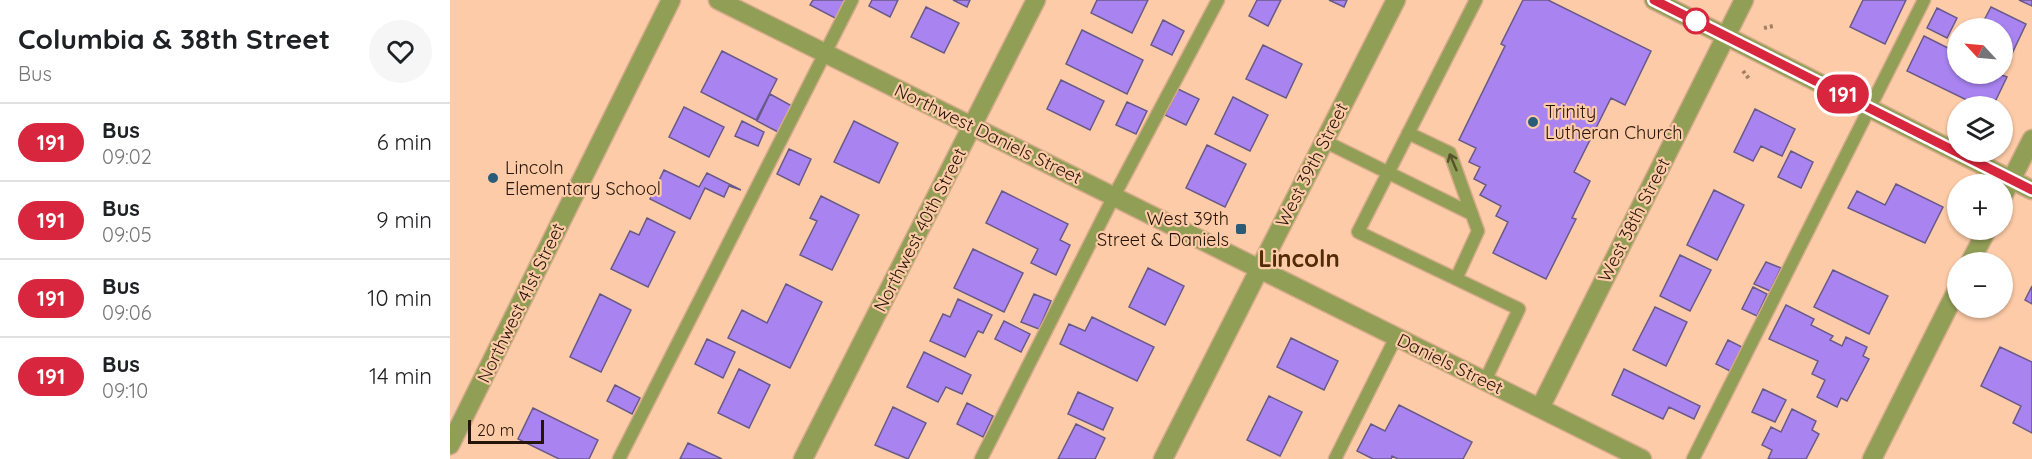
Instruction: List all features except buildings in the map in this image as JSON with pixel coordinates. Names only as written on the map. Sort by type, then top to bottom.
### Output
[{"type":"street","name":"Northwest 41st Street","points":[[450,445],[672,0]]},
{"type":"street","name":"Northwest Daniels Street","points":[[718,0],[1259,268]]},
{"type":"street","name":"Northwest 40th Street","points":[[803,459],[1036,0]]},
{"type":"street","name":"West 39th Street","points":[[1163,459],[1396,0]]},
{"type":"street","points":[[1654,0],[2000,174]]},
{"type":"street","name":"West 38th Street","points":[[1540,408],[1744,0]]},
{"type":"street","points":[[2013,178],[2032,139]]},
{"type":"street","points":[[2013,180],[2032,190]]},
{"type":"street","name":"Daniels Street","points":[[1259,268],[1642,459]]},
{"type":"street","points":[[1872,459],[1947,310]]},
{"type":"lane","points":[[619,459],[852,0]]},
{"type":"lane","points":[[981,459],[1113,196],[1218,0]]},
{"type":"lane","points":[[1476,0],[1358,232],[1519,309],[1485,381]]},
{"type":"lane","points":[[1693,459],[1923,0]]},
{"type":"lane","points":[[1408,133],[1450,153],[1478,231],[1456,279]]},
{"type":"lane","points":[[1324,141],[1472,214]]},
{"type":"lane","points":[[1335,459],[1396,337]]},
{"type":"path","points":[[1764,28],[1773,26]]},
{"type":"path","points":[[1743,70],[1750,80]]},
{"type":"bus line","name":"191","points":[[1654,0],[2032,190]]},
{"type":"place","name":"Trinity Lutheran Church","points":[[1533,122]]},
{"type":"place","name":"Lincoln Elementary School","points":[[493,178]]},
{"type":"place","name":"West 39th Street & Daniels","points":[[1241,229]]},
{"type":"district","name":"Lincoln","points":[[1299,259]]}]
